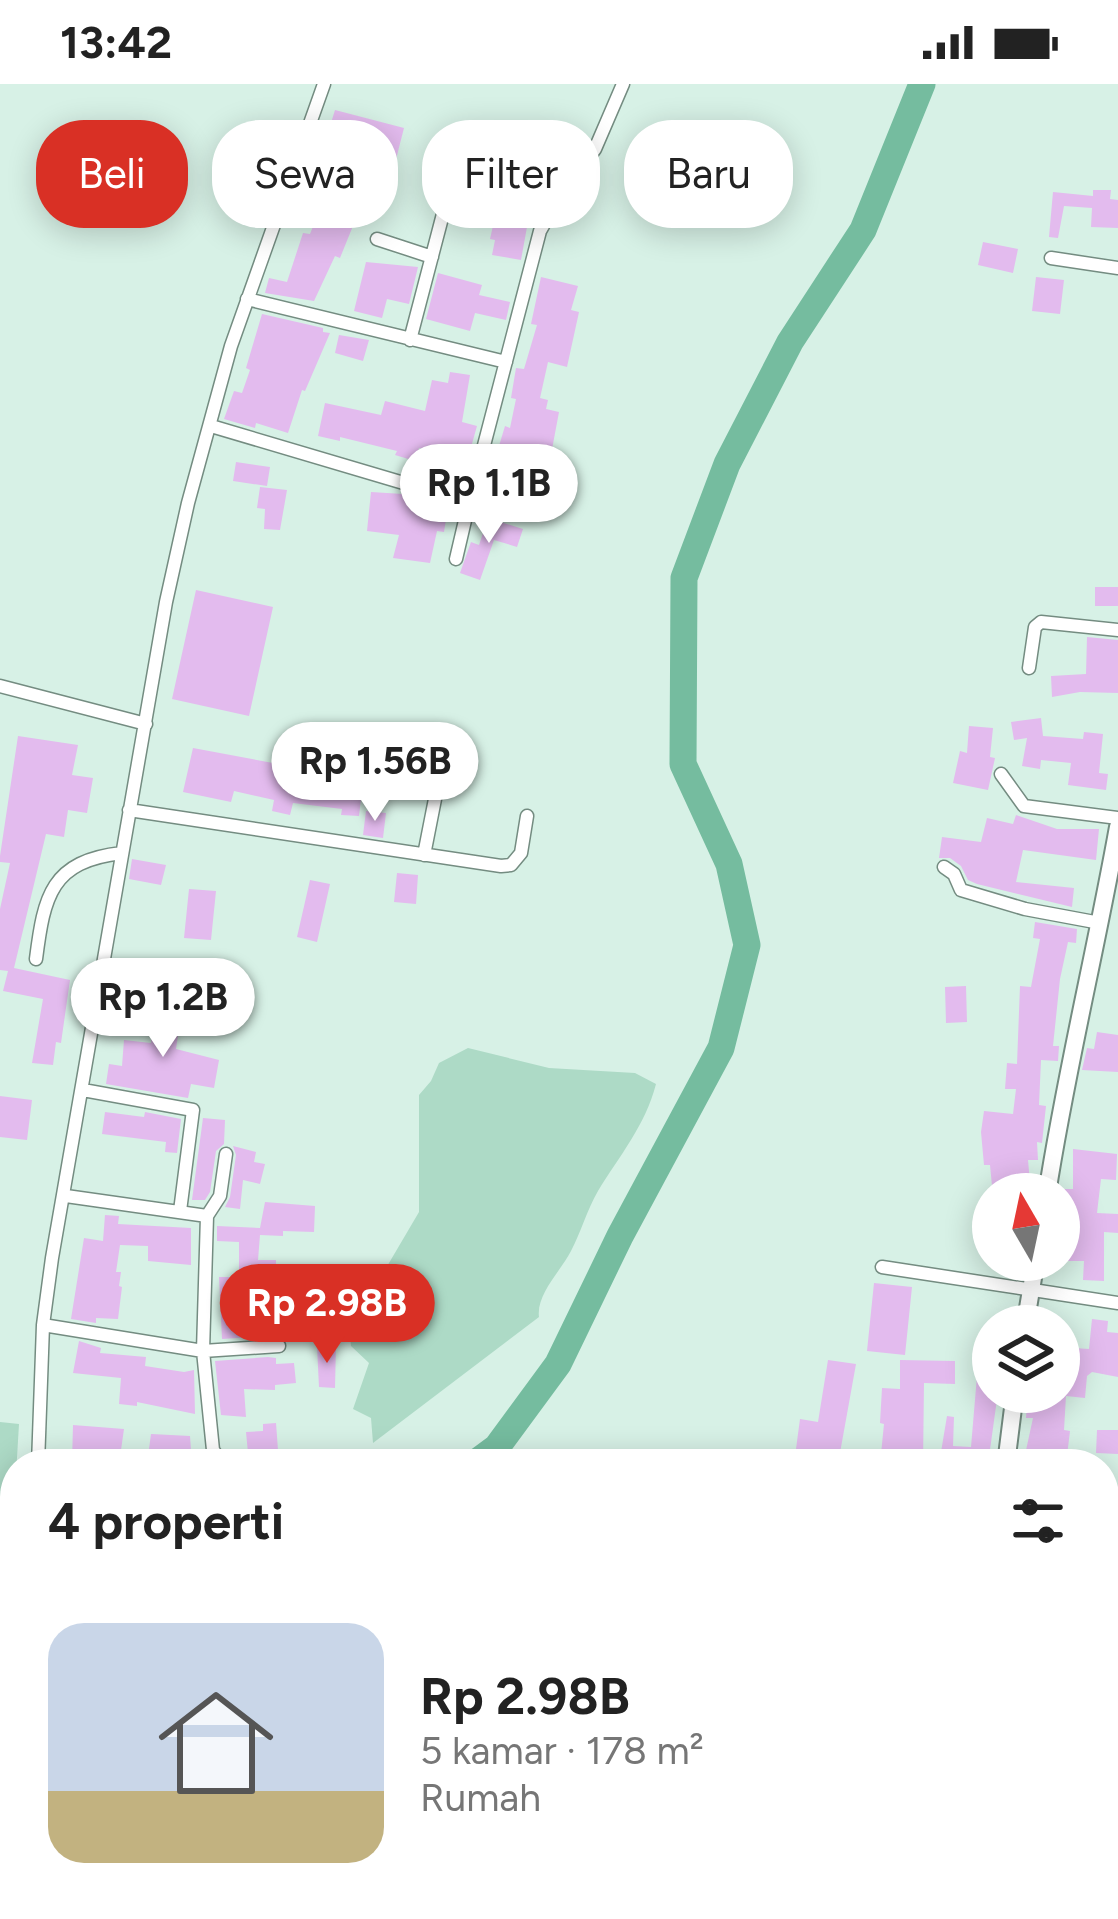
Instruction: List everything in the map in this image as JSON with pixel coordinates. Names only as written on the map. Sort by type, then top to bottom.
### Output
[{"type":"street","points":[[39,1449],[44,1325],[129,810],[179,543],[231,346],[324,84]]},
{"type":"street","points":[[456,559],[540,232],[595,149],[622,84]]},
{"type":"street","points":[[410,340],[439,228]]},
{"type":"street","points":[[377,239],[432,257]]},
{"type":"street","points":[[1051,257],[1118,268]]},
{"type":"street","points":[[247,299],[506,362]]},
{"type":"street","points":[[211,426],[470,499]]},
{"type":"street","points":[[1029,668],[1035,627],[1041,622],[1118,630]]},
{"type":"street","points":[[0,686],[146,724]]},
{"type":"street","points":[[1001,774],[1024,806],[1118,822],[1050,1173]]},
{"type":"street","points":[[424,855],[435,800]]},
{"type":"street","points":[[129,810],[511,865],[521,854],[527,816]]},
{"type":"street","points":[[36,959],[42,909],[56,881],[91,858],[122,853]]},
{"type":"street","points":[[944,867],[962,890],[1025,909],[1100,923]]},
{"type":"street","points":[[82,1090],[193,1110],[180,1211]]},
{"type":"street","points":[[213,1449],[203,1351],[207,1216],[220,1196],[226,1154]]},
{"type":"street","points":[[66,1196],[207,1216]]},
{"type":"street","points":[[882,1267],[1118,1303]]},
{"type":"street","points":[[1028,1305],[1032,1281]]},
{"type":"street","points":[[44,1325],[203,1351],[279,1346]]},
{"type":"street","points":[[1008,1449],[1012,1413]]},
{"type":"green space","points":[[468,1048],[549,1068],[635,1073],[656,1084],[639,1127],[598,1191],[571,1251],[545,1291],[539,1317],[373,1443],[371,1418],[353,1409],[369,1363],[351,1346],[348,1310],[354,1293],[379,1280],[419,1212],[419,1095],[439,1063]]},
{"type":"green space","points":[[0,1422],[19,1424],[18,1449],[0,1449]]},
{"type":"building","points":[[335,110],[373,120],[332,120]]},
{"type":"building","points":[[1093,190],[1111,190],[1110,199],[1118,200],[1118,228],[1091,227],[1092,208],[1064,206],[1058,238],[1049,237],[1053,192],[1093,196]]},
{"type":"building","points":[[312,228],[352,228],[314,301],[265,293],[269,278],[287,282],[303,233],[310,234]]},
{"type":"building","points":[[492,228],[527,228],[521,260],[492,255],[495,240],[490,239]]},
{"type":"building","points":[[983,242],[1018,249],[1013,273],[978,265]]},
{"type":"building","points":[[366,262],[418,267],[409,304],[387,299],[382,318],[354,311]]},
{"type":"building","points":[[438,273],[482,285],[479,295],[510,302],[506,320],[475,313],[470,331],[426,319]]},
{"type":"building","points":[[541,277],[578,286],[571,310],[579,312],[567,367],[548,362],[540,398],[548,400],[546,409],[559,412],[550,460],[543,482],[527,478],[523,495],[495,489],[499,446],[505,426],[510,428],[516,399],[511,398],[516,368],[524,369],[537,325],[531,324]]},
{"type":"building","points":[[1036,277],[1064,280],[1060,314],[1032,311]]},
{"type":"building","points":[[262,314],[330,333],[302,390],[288,433],[224,419],[234,391],[242,393]]},
{"type":"building","points":[[339,335],[369,340],[363,361],[335,353]]},
{"type":"building","points":[[450,372],[470,375],[462,422],[477,426],[466,465],[450,460],[451,455],[419,448],[415,461],[395,455],[397,451],[318,436],[325,403],[381,415],[385,401],[425,411],[432,380],[448,383]]},
{"type":"building","points":[[236,462],[270,467],[267,486],[233,481]]},
{"type":"building","points":[[260,487],[287,490],[280,530],[264,529],[265,509],[257,508]]},
{"type":"building","points":[[371,492],[403,494],[448,507],[444,532],[437,531],[430,563],[393,558],[399,535],[367,531]]},
{"type":"building","points":[[488,518],[523,529],[517,547],[494,540],[480,580],[460,573],[471,542],[479,545]]},
{"type":"building","points":[[1095,587],[1118,587],[1118,606],[1095,606]]},
{"type":"building","points":[[196,590],[273,607],[249,716],[172,699]]},
{"type":"building","points":[[1087,637],[1118,640],[1118,693],[1052,697],[1051,676],[1086,674]]},
{"type":"building","points":[[1041,718],[1043,736],[1083,739],[1084,732],[1103,734],[1099,773],[1108,774],[1106,790],[1068,785],[1071,763],[1041,760],[1040,769],[1022,766],[1027,738],[1014,740],[1011,722]]},
{"type":"building","points":[[969,726],[993,728],[990,757],[995,758],[988,790],[953,783],[960,751],[967,753]]},
{"type":"building","points":[[18,736],[78,745],[72,775],[93,778],[87,813],[68,810],[64,837],[46,834],[14,968],[70,980],[53,1065],[32,1063],[43,999],[3,991],[8,971],[0,970],[0,909],[10,863],[0,862],[0,856]]},
{"type":"building","points":[[193,748],[305,769],[308,755],[341,761],[338,778],[363,781],[359,816],[293,803],[290,815],[272,811],[274,800],[234,791],[231,802],[183,792]]},
{"type":"building","points":[[366,811],[386,813],[383,838],[363,835]]},
{"type":"building","points":[[1016,815],[1057,829],[1099,829],[1096,860],[1023,850],[1016,882],[1074,888],[1072,907],[977,884],[950,858],[939,858],[942,837],[981,842],[987,818],[1013,824]]},
{"type":"building","points":[[132,859],[166,865],[161,885],[129,879]]},
{"type":"building","points":[[397,873],[418,875],[416,904],[394,902]]},
{"type":"building","points":[[310,880],[330,884],[317,942],[297,937]]},
{"type":"building","points":[[189,889],[216,891],[211,940],[184,938]]},
{"type":"building","points":[[1035,922],[1077,929],[1076,943],[1068,942],[1060,979],[1053,1046],[1059,1046],[1058,1061],[1041,1060],[1039,1105],[1046,1106],[1042,1143],[1037,1142],[1038,1160],[1028,1160],[1029,1173],[991,1173],[990,1165],[984,1165],[984,1111],[1013,1114],[1016,1089],[1005,1089],[1007,1063],[1017,1064],[1020,986],[1031,987],[1040,939],[1033,938]]},
{"type":"building","points":[[966,986],[967,1022],[946,1023],[945,987]]},
{"type":"building","points":[[158,999],[183,1002],[176,1049],[219,1060],[214,1088],[191,1084],[188,1098],[106,1084],[109,1064],[122,1066],[124,1040],[151,1043]]},
{"type":"building","points":[[1097,1032],[1118,1035],[1118,1072],[1082,1070]]},
{"type":"building","points":[[0,1096],[32,1100],[27,1140],[0,1137]]},
{"type":"building","points":[[105,1112],[144,1117],[145,1112],[181,1119],[177,1153],[165,1152],[166,1142],[102,1134]]},
{"type":"building","points":[[203,1118],[225,1120],[224,1144],[216,1151],[210,1192],[205,1200],[192,1200]]},
{"type":"building","points":[[233,1146],[256,1152],[254,1162],[265,1164],[260,1184],[243,1180],[240,1209],[225,1207],[236,1155]]},
{"type":"building","points":[[1073,1149],[1117,1154],[1116,1180],[1101,1179],[1097,1213],[1118,1214],[1118,1233],[1104,1232],[1104,1281],[1083,1280],[1080,1173],[1073,1173]]},
{"type":"building","points":[[265,1202],[315,1206],[314,1232],[260,1235],[258,1260],[276,1260],[276,1273],[268,1273],[268,1297],[275,1298],[273,1316],[268,1316],[268,1336],[222,1339],[219,1277],[239,1277],[239,1242],[217,1241],[217,1226],[260,1228]]},
{"type":"building","points":[[105,1215],[119,1216],[118,1224],[191,1228],[191,1265],[148,1261],[148,1246],[120,1245],[118,1319],[96,1318],[96,1323],[71,1319],[84,1238],[103,1241]]},
{"type":"building","points":[[874,1283],[912,1287],[905,1355],[867,1351]]},
{"type":"building","points":[[1092,1319],[1108,1321],[1107,1332],[1118,1333],[1118,1377],[1092,1372],[1087,1376],[1085,1398],[1080,1397],[1080,1348],[1089,1349]]},
{"type":"building","points":[[79,1341],[101,1348],[100,1353],[146,1357],[145,1366],[194,1370],[195,1414],[137,1402],[137,1406],[119,1404],[121,1378],[73,1373]]},
{"type":"building","points":[[336,1345],[335,1388],[319,1387],[317,1346]]},
{"type":"building","points":[[276,1358],[276,1364],[294,1363],[296,1383],[275,1385],[275,1390],[244,1389],[246,1417],[221,1415],[215,1361]]},
{"type":"building","points":[[828,1360],[856,1364],[841,1449],[796,1449],[800,1419],[818,1422]]},
{"type":"building","points":[[900,1360],[955,1361],[955,1384],[924,1383],[923,1449],[882,1449],[882,1388],[900,1389]]},
{"type":"building","points":[[974,1413],[995,1413],[990,1449],[942,1449],[947,1416],[954,1417],[953,1446],[971,1447]]},
{"type":"building","points":[[1026,1413],[1065,1413],[1068,1449],[1026,1449],[1033,1418],[1026,1418]]},
{"type":"building","points":[[276,1423],[278,1449],[248,1449],[246,1432],[263,1431],[263,1424]]},
{"type":"building","points":[[73,1425],[124,1429],[121,1449],[72,1449]]},
{"type":"building","points":[[1097,1430],[1118,1430],[1118,1449],[1096,1449]]},
{"type":"building","points":[[151,1434],[190,1436],[191,1449],[149,1449]]},
{"type":"waterway","points":[[494,1449],[558,1364],[721,1048],[747,945],[729,864],[683,764],[684,578],[727,464],[790,342],[863,230],[922,84]]}]
